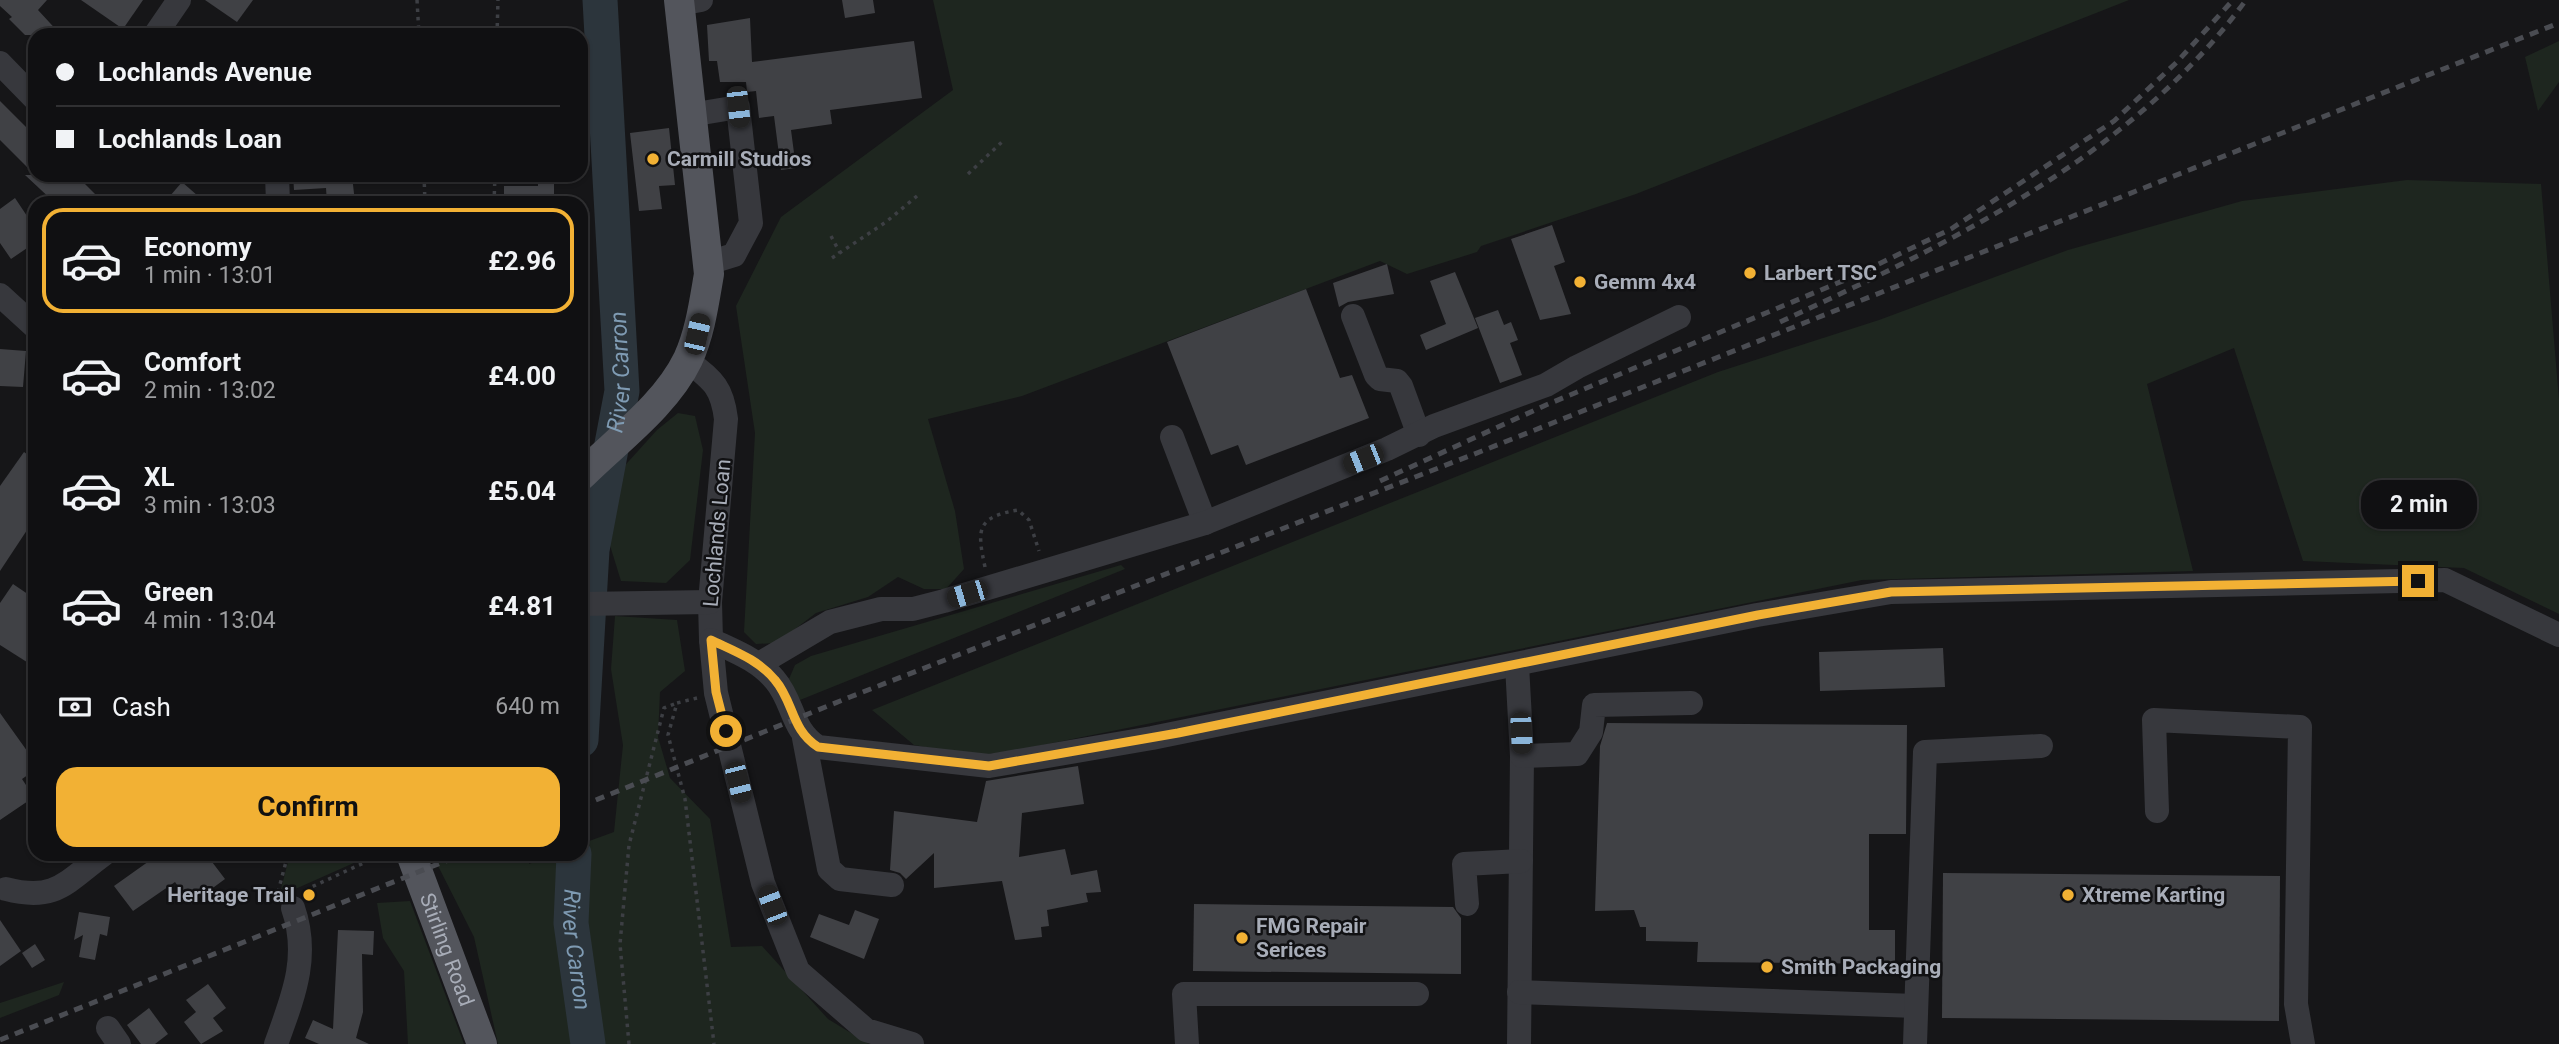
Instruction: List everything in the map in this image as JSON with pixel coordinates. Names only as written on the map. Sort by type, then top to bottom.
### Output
[{"type":"main road","points":[[588,469],[659,399],[687,360],[703,308],[709,274],[690,115],[686,1]]},
{"type":"main road","name":"Stirling Road","points":[[414,861],[482,1044]]},
{"type":"street","points":[[160,28],[179,0]]},
{"type":"street","points":[[0,63],[28,92]]},
{"type":"street","points":[[690,115],[738,107],[751,223],[734,255],[708,263]]},
{"type":"street","points":[[0,295],[28,321]]},
{"type":"street","points":[[1353,316],[1376,375],[1380,379],[1397,381],[1401,386],[1419,435]]},
{"type":"street","points":[[759,664],[830,622],[881,609],[913,609],[1205,523],[1419,435],[1434,426],[1546,385],[1679,317]]},
{"type":"street","name":"Lochlands Loan","points":[[687,360],[717,385],[724,398],[726,419],[710,602],[711,640],[716,692],[764,883],[798,971],[866,1030],[912,1044]]},
{"type":"street","points":[[1172,437],[1205,523]]},
{"type":"street","points":[[804,738],[818,747],[989,766],[1152,738],[1758,615],[1891,592],[2445,580],[2559,635]]},
{"type":"street","points":[[588,604],[710,602]]},
{"type":"street","points":[[711,640],[759,664],[777,682],[804,738],[829,869],[840,880],[892,885]]},
{"type":"street","points":[[1517,665],[1522,756],[1519,1044]]},
{"type":"street","points":[[1522,756],[1577,754],[1591,732],[1594,705],[1691,703]]},
{"type":"street","points":[[2157,811],[2154,720],[2300,727],[2296,1004],[2303,1044]]},
{"type":"street","points":[[1915,1044],[1925,752],[2042,746]]},
{"type":"street","points":[[2,886],[32,896],[45,894],[94,861]]},
{"type":"street","points":[[1466,904],[1464,864],[1521,861]]},
{"type":"street","points":[[276,1044],[298,984],[302,953],[301,930],[288,904]]},
{"type":"street","points":[[1519,992],[1916,1006]]},
{"type":"street","points":[[1187,1044],[1184,994],[1418,994]]},
{"type":"path","points":[[417,0],[419,28]]},
{"type":"path","points":[[497,28],[498,0]]},
{"type":"path","points":[[968,174],[1004,140]]},
{"type":"path","points":[[832,258],[886,222],[917,196]]},
{"type":"path","points":[[831,236],[840,253]]},
{"type":"path","points":[[990,587],[978,536],[982,525],[998,513],[1018,510],[1029,520],[1046,570]]},
{"type":"path","points":[[629,1044],[620,944],[629,845],[664,708],[716,692]]},
{"type":"path","points":[[677,703],[668,735],[685,799],[714,1044]]},
{"type":"path","points":[[286,861],[277,894],[288,904],[368,861]]},
{"type":"shaded area","points":[[933,0],[2129,0],[1636,194],[1481,246],[1477,252],[1407,274],[1380,261],[1022,396],[928,419],[955,511],[964,569],[946,589],[924,589],[898,577],[868,597],[816,613],[777,643],[756,644],[744,632],[755,433],[736,306],[781,217],[953,90]]},
{"type":"shaded area","points":[[2559,41],[2559,82],[2538,111],[2525,57]]},
{"type":"shaded area","points":[[2407,180],[2541,184],[2559,400],[2559,614],[2464,568],[2303,561],[2234,348],[2147,384],[2193,571],[1862,580],[1018,750],[974,756],[914,745],[872,710],[1718,372],[1879,320],[2068,250],[2242,201]]},
{"type":"shaded area","points":[[678,413],[695,416],[703,450],[690,560],[666,583],[621,581],[608,539],[619,472],[657,430]]},
{"type":"shaded area","points":[[1121,565],[1125,569],[800,700],[789,679],[795,665],[811,656]]},
{"type":"shaded area","points":[[615,616],[677,620],[685,671],[660,692],[658,737],[670,778],[710,819],[731,947],[762,946],[828,1019],[869,1044],[498,1044],[474,937],[436,861],[529,861],[529,864],[537,861],[588,861],[588,841],[614,832],[623,745],[611,669]]},
{"type":"shaded area","points":[[288,861],[358,861],[293,890],[280,893]]},
{"type":"shaded area","points":[[410,901],[464,1044],[408,1044],[404,971],[383,938],[377,903]]},
{"type":"shaded area","points":[[64,982],[59,995],[0,1018],[0,1003]]},
{"type":"building","points":[[0,0],[47,0],[38,10],[55,28],[28,28],[28,35],[25,35],[0,6]]},
{"type":"building","points":[[81,0],[143,0],[122,28]]},
{"type":"building","points":[[205,0],[253,0],[237,22]]},
{"type":"building","points":[[842,0],[873,0],[875,13],[845,18]]},
{"type":"building","points":[[750,18],[752,62],[914,41],[922,98],[830,110],[832,124],[791,130],[796,168],[781,170],[774,116],[759,118],[756,91],[747,92],[746,82],[720,82],[717,61],[709,61],[707,25]]},
{"type":"building","points":[[0,101],[28,129],[28,168],[0,140]]},
{"type":"building","name":"Carmill Studios","points":[[669,128],[675,185],[659,186],[662,209],[639,211],[630,133]]},
{"type":"building","points":[[32,182],[83,182],[97,196],[48,196]]},
{"type":"building","points":[[182,182],[198,196],[170,196]]},
{"type":"building","points":[[293,182],[353,182],[354,196],[327,196],[326,188],[294,190]]},
{"type":"building","points":[[538,182],[554,182],[554,196],[504,196],[504,186],[538,186]]},
{"type":"building","points":[[15,198],[28,218],[28,247],[11,259],[0,243],[0,209]]},
{"type":"building","points":[[1552,225],[1565,262],[1554,266],[1571,314],[1540,320],[1511,239]]},
{"type":"building","points":[[1387,264],[1394,294],[1348,302],[1339,307],[1333,283]]},
{"type":"building","points":[[1455,272],[1478,328],[1426,350],[1420,335],[1446,324],[1430,281]]},
{"type":"building","points":[[1306,289],[1340,378],[1352,375],[1369,418],[1246,465],[1238,445],[1211,455],[1167,342]]},
{"type":"building","points":[[1498,310],[1504,325],[1511,322],[1518,340],[1510,343],[1522,375],[1500,383],[1475,318]]},
{"type":"building","points":[[0,349],[26,351],[23,387],[0,386]]},
{"type":"building","points":[[24,452],[28,455],[28,529],[0,571],[0,486]]},
{"type":"building","points":[[13,584],[28,594],[28,663],[0,645],[0,603]]},
{"type":"building","points":[[1943,648],[1945,687],[1820,691],[1819,652]]},
{"type":"building","points":[[0,713],[28,752],[28,775],[22,779],[28,788],[28,801],[0,820]]},
{"type":"building","points":[[1607,723],[1907,725],[1906,834],[1869,834],[1869,930],[1895,930],[1895,964],[1697,962],[1698,942],[1646,941],[1646,927],[1640,927],[1634,910],[1595,911],[1600,746]]},
{"type":"building","points":[[1078,766],[1084,804],[1022,813],[1019,857],[1065,849],[1071,875],[1097,870],[1101,892],[1086,893],[1088,902],[1047,910],[1049,926],[1041,927],[1042,937],[1015,940],[1002,881],[934,888],[934,853],[906,879],[900,873],[890,870],[894,811],[977,822],[986,781]]},
{"type":"building","points":[[149,861],[211,861],[225,879],[191,904],[175,882],[133,911],[114,886]]},
{"type":"building","points":[[1943,873],[2280,876],[2279,1021],[1942,1018]]},
{"type":"building","points":[[1194,904],[1453,907],[1461,918],[1461,974],[1193,971]]},
{"type":"building","points":[[855,910],[879,919],[864,959],[810,937],[819,914],[849,925]]},
{"type":"building","points":[[79,912],[110,917],[107,936],[100,934],[95,960],[79,957],[83,935],[74,940]]},
{"type":"building","points":[[0,920],[21,951],[0,966]]},
{"type":"building","points":[[338,930],[374,931],[373,955],[362,954],[363,1012],[356,1038],[369,1044],[319,1044],[305,1038],[313,1020],[333,1029]]},
{"type":"building","points":[[35,944],[45,960],[32,968],[22,953]]},
{"type":"building","points":[[208,984],[226,1008],[213,1018],[223,1031],[201,1044],[184,1022],[196,1012],[186,1000]]},
{"type":"building","points":[[149,1008],[168,1034],[155,1044],[141,1044],[127,1025]]},
{"type":"waterway","name":"River Carron","points":[[588,619],[592,550],[622,391],[600,0]]},
{"type":"waterway","name":"River Carron","points":[[574,861],[571,923],[588,1044]]},
{"type":"railway","points":[[1380,481],[1546,405],[1852,277],[1951,229],[2114,121],[2177,62],[2233,0]]},
{"type":"railway","points":[[1780,322],[1973,227],[2094,150],[2149,105],[2200,55],[2246,0]]},
{"type":"railway","points":[[588,803],[850,697],[1482,451],[2559,23]]},
{"type":"railway","points":[[0,1040],[446,861]]},
{"type":"place","name":"Carmill Studios","points":[[653,159]]},
{"type":"place","name":"Larbert TSC","points":[[1750,273]]},
{"type":"place","name":"Gemm 4x4","points":[[1580,282]]},
{"type":"place","name":"Heritage Trail","points":[[309,895]]},
{"type":"place","name":"Xtreme Karting","points":[[2068,895]]},
{"type":"place","name":"FMG Repair Serices","points":[[1242,938]]},
{"type":"place","name":"Smith Packaging","points":[[1767,967]]},
{"type":"route","points":[[726,731],[716,692],[711,640],[759,664],[777,682],[804,738],[818,747],[989,766],[1178,733],[1758,615],[1891,592],[2418,581]]}]
